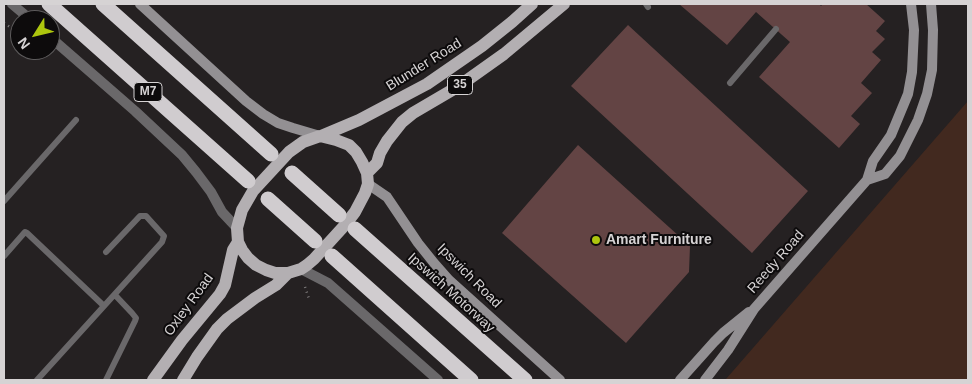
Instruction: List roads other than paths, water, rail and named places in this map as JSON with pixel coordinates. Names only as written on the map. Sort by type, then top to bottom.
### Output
[{"type":"highway","name":"M7","points":[[49,4],[248,181]]},
{"type":"highway","name":"M7","points":[[103,4],[272,154]]},
{"type":"highway","points":[[292,172],[339,215]]},
{"type":"highway","points":[[268,200],[315,241]]},
{"type":"highway","name":"Ipswich Motorway","points":[[355,229],[525,380]]},
{"type":"highway","points":[[332,256],[471,380]]},
{"type":"main road","points":[[140,4],[246,101],[263,114],[293,128],[336,140],[356,152],[362,162],[367,178]]},
{"type":"main road","name":"Blunder Road","points":[[320,136],[359,120],[427,84],[482,46],[532,4]]},
{"type":"main road","name":"35","points":[[183,380],[197,356],[217,329],[255,298],[276,285],[288,273],[301,269],[314,259],[355,212],[361,202],[367,178],[395,130],[413,113],[459,86],[504,54],[564,4]]},
{"type":"main road","name":"Reedy Road","points":[[705,380],[728,350],[754,309],[867,180],[873,161],[892,135],[908,94],[912,72],[914,30],[910,4]]},
{"type":"main road","name":"Reedy Road","points":[[867,180],[886,174],[900,156],[918,120],[927,94],[932,70],[933,30],[930,4]]},
{"type":"main road","name":"35","points":[[238,242],[237,228],[242,210],[253,191],[289,152],[302,142],[320,136]]},
{"type":"main road","name":"Ipswich Road","points":[[367,178],[387,197],[418,243],[449,280],[560,380]]},
{"type":"main road","points":[[238,242],[245,254],[256,265],[275,273],[288,273]]},
{"type":"main road","name":"Oxley Road","points":[[153,380],[182,340],[220,294],[233,250],[238,242]]},
{"type":"main road","points":[[680,380],[723,333],[754,309]]},
{"type":"street","points":[[60,46],[182,155],[211,192],[222,212],[237,228]]},
{"type":"street","points":[[301,269],[328,283],[438,380]]},
{"type":"street","name":"Reedy Road","points":[[710,380],[714,369]]},
{"type":"lane","points":[[730,83],[776,30]]},
{"type":"lane","points":[[4,201],[76,120]]},
{"type":"lane","points":[[38,380],[162,242],[164,236],[146,216],[140,216],[106,252]]},
{"type":"lane","points":[[4,256],[24,232],[27,233],[104,306]]},
{"type":"lane","points":[[106,380],[136,318],[115,295]]},
{"type":"place","name":"Amart Furniture","points":[[596,240]]}]
